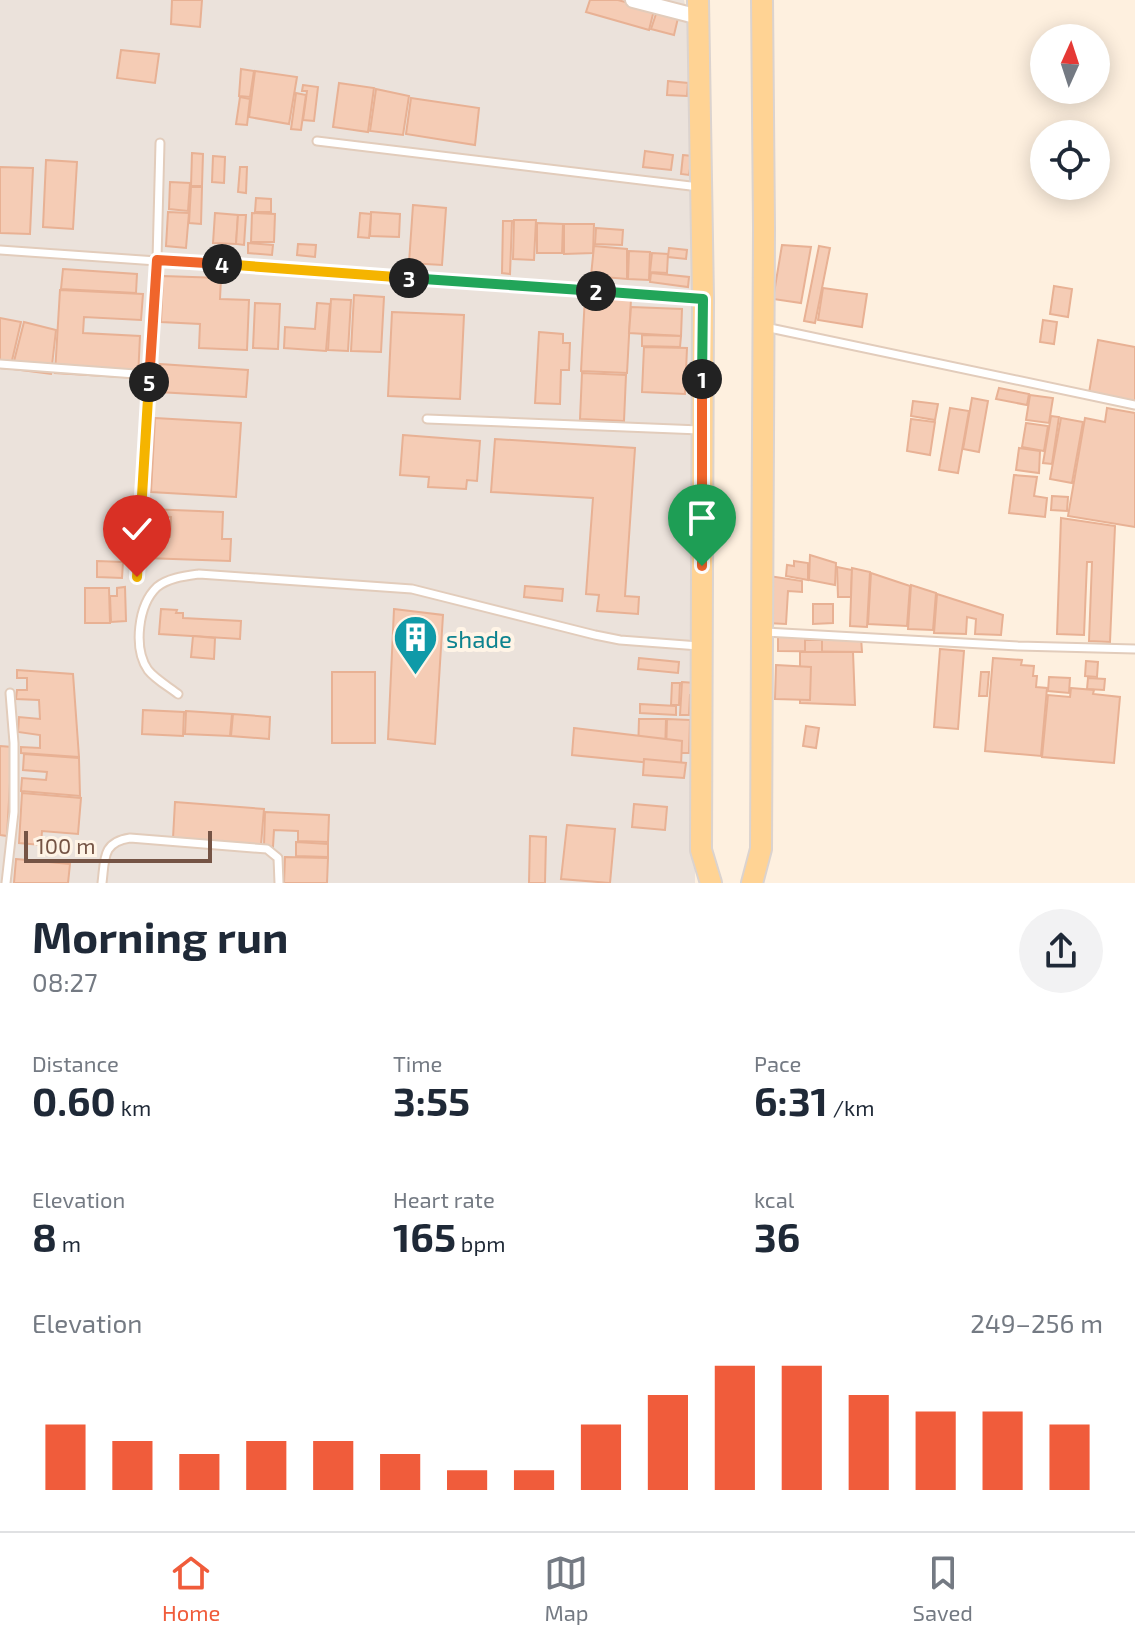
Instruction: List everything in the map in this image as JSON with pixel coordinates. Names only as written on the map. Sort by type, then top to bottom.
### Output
[{"type":"main road","points":[[752,883],[761,849],[762,0]]},
{"type":"main road","points":[[699,9],[703,299],[701,850],[711,883]]},
{"type":"street","points":[[633,0],[699,9]]},
{"type":"lane","points":[[317,141],[701,188]]},
{"type":"lane","points":[[137,577],[157,260],[160,143]]},
{"type":"lane","points":[[0,250],[703,299]]},
{"type":"lane","points":[[763,326],[1135,405]]},
{"type":"lane","points":[[0,364],[149,375]]},
{"type":"lane","points":[[427,419],[702,430]]},
{"type":"lane","points":[[178,694],[148,670],[142,653],[142,615],[148,600],[159,586],[175,578],[199,574],[412,589],[608,637],[701,646]]},
{"type":"lane","points":[[763,632],[1135,649]]},
{"type":"lane","points":[[6,883],[14,812],[10,693]]},
{"type":"lane","points":[[102,883],[106,854],[111,844],[130,838],[267,849],[278,858],[279,883]]},
{"type":"shaded area","points":[[0,0],[684,0],[695,47],[695,883],[0,883]]},
{"type":"building","points":[[172,0],[202,0],[200,27],[171,24]]},
{"type":"building","points":[[590,0],[618,0],[654,10],[649,30],[586,12]]},
{"type":"building","points":[[657,11],[678,18],[674,35],[651,29]]},
{"type":"building","points":[[121,50],[159,54],[155,83],[117,78]]},
{"type":"building","points":[[241,69],[254,71],[250,97],[239,96]]},
{"type":"building","points":[[255,71],[297,77],[289,124],[249,117]]},
{"type":"building","points":[[668,81],[688,83],[687,96],[667,95]]},
{"type":"building","points":[[339,83],[374,88],[368,132],[333,127]]},
{"type":"building","points":[[303,85],[318,87],[314,121],[303,120],[307,91],[302,91]]},
{"type":"building","points":[[376,89],[409,96],[403,135],[370,131]]},
{"type":"building","points":[[296,93],[306,95],[301,130],[291,129]]},
{"type":"building","points":[[240,97],[250,99],[247,125],[236,124]]},
{"type":"building","points":[[411,98],[479,108],[475,145],[406,134]]},
{"type":"building","points":[[645,151],[673,155],[671,170],[643,167]]},
{"type":"building","points":[[192,153],[203,154],[202,186],[191,186]]},
{"type":"building","points":[[683,155],[692,156],[689,175],[681,174]]},
{"type":"building","points":[[213,156],[225,157],[224,183],[212,182]]},
{"type":"building","points":[[46,160],[77,162],[73,229],[43,227]]},
{"type":"building","points":[[0,167],[33,168],[30,234],[0,233]]},
{"type":"building","points":[[240,167],[247,167],[246,193],[238,192]]},
{"type":"building","points":[[170,182],[190,183],[188,211],[169,209]]},
{"type":"building","points":[[191,187],[202,187],[201,224],[189,223]]},
{"type":"building","points":[[256,198],[271,199],[271,212],[255,212]]},
{"type":"building","points":[[413,205],[446,208],[442,265],[409,263]]},
{"type":"building","points":[[168,212],[189,213],[186,248],[166,246]]},
{"type":"building","points":[[371,212],[400,214],[399,237],[370,236]]},
{"type":"building","points":[[215,213],[238,215],[236,244],[213,243]]},
{"type":"building","points":[[252,213],[275,214],[274,242],[251,242]]},
{"type":"building","points":[[360,213],[371,214],[369,238],[358,237]]},
{"type":"building","points":[[238,215],[246,215],[244,245],[236,244]]},
{"type":"building","points":[[514,220],[536,220],[534,260],[513,259]]},
{"type":"building","points":[[503,221],[512,221],[510,274],[502,273]]},
{"type":"building","points":[[537,223],[563,224],[562,253],[537,253]]},
{"type":"building","points":[[564,224],[594,224],[593,253],[564,254]]},
{"type":"building","points":[[596,228],[623,230],[622,245],[595,244]]},
{"type":"building","points":[[248,243],[273,245],[272,255],[248,253]]},
{"type":"building","points":[[298,244],[316,245],[315,257],[297,255]]},
{"type":"building","points":[[782,245],[811,247],[801,303],[773,299]]},
{"type":"building","points":[[594,246],[627,249],[627,279],[591,276]]},
{"type":"building","points":[[819,246],[830,248],[815,323],[804,321]]},
{"type":"building","points":[[669,248],[687,250],[686,259],[668,257]]},
{"type":"building","points":[[629,251],[650,252],[649,280],[628,279]]},
{"type":"building","points":[[652,253],[668,254],[667,273],[650,272]]},
{"type":"building","points":[[63,269],[137,274],[136,293],[61,289]]},
{"type":"building","points":[[651,273],[689,277],[688,287],[650,282]]},
{"type":"building","points":[[163,276],[221,278],[220,299],[249,300],[247,350],[199,348],[200,324],[161,322]]},
{"type":"building","points":[[1054,286],[1072,289],[1068,317],[1050,314]]},
{"type":"building","points":[[823,288],[867,294],[862,327],[818,320]]},
{"type":"building","points":[[60,290],[143,294],[141,320],[84,317],[83,333],[140,336],[138,378],[55,373]]},
{"type":"building","points":[[354,295],[384,297],[381,352],[351,351]]},
{"type":"building","points":[[585,296],[631,299],[627,373],[581,371]]},
{"type":"building","points":[[331,299],[351,300],[348,351],[328,350]]},
{"type":"building","points":[[255,303],[280,304],[278,349],[253,348]]},
{"type":"building","points":[[317,303],[330,304],[326,351],[284,348],[285,327],[315,329]]},
{"type":"building","points":[[631,307],[682,309],[681,336],[629,333]]},
{"type":"building","points":[[392,312],[464,315],[460,399],[388,396]]},
{"type":"building","points":[[0,318],[21,322],[10,369],[0,368]]},
{"type":"building","points":[[1043,320],[1057,322],[1054,344],[1040,342]]},
{"type":"building","points":[[24,322],[56,330],[51,374],[12,369]]},
{"type":"building","points":[[539,332],[563,334],[563,343],[570,343],[569,370],[561,370],[560,404],[535,403]]},
{"type":"building","points":[[642,335],[681,336],[680,347],[642,346]]},
{"type":"building","points":[[1098,340],[1135,347],[1135,401],[1089,393]]},
{"type":"building","points":[[644,347],[687,348],[685,394],[642,392]]},
{"type":"building","points":[[160,364],[248,370],[246,397],[158,392]]},
{"type":"building","points":[[582,373],[626,375],[624,421],[580,419]]},
{"type":"building","points":[[999,388],[1029,394],[1027,405],[996,399]]},
{"type":"building","points":[[1030,395],[1053,398],[1049,423],[1026,420]]},
{"type":"building","points":[[972,398],[988,401],[979,452],[963,449]]},
{"type":"building","points":[[913,401],[938,404],[935,420],[911,416]]},
{"type":"building","points":[[950,408],[969,411],[958,473],[939,470]]},
{"type":"building","points":[[1107,408],[1135,413],[1135,527],[1068,516],[1085,418],[1105,422]]},
{"type":"building","points":[[1051,416],[1059,417],[1052,464],[1043,463]]},
{"type":"building","points":[[155,418],[241,423],[236,497],[151,492]]},
{"type":"building","points":[[1061,418],[1083,422],[1072,483],[1050,479]]},
{"type":"building","points":[[911,419],[935,422],[930,455],[907,451]]},
{"type":"building","points":[[1026,423],[1048,426],[1044,451],[1022,447]]},
{"type":"building","points":[[403,435],[480,441],[477,481],[467,480],[466,489],[428,487],[429,477],[400,475]]},
{"type":"building","points":[[495,439],[635,448],[625,596],[639,597],[638,614],[597,611],[599,595],[586,594],[593,498],[491,492]]},
{"type":"building","points":[[1019,448],[1040,451],[1039,473],[1016,470]]},
{"type":"building","points":[[1014,475],[1037,477],[1034,496],[1047,498],[1045,517],[1009,513]]},
{"type":"building","points":[[1052,496],[1068,497],[1067,511],[1051,510]]},
{"type":"building","points":[[148,509],[223,512],[222,539],[231,539],[230,561],[145,558],[146,536],[170,537],[171,517],[148,516]]},
{"type":"building","points":[[1061,518],[1115,526],[1110,642],[1089,641],[1092,562],[1087,562],[1084,635],[1057,634]]},
{"type":"building","points":[[810,555],[836,563],[835,585],[809,580]]},
{"type":"building","points":[[97,561],[123,562],[122,578],[97,577]]},
{"type":"building","points":[[794,561],[808,563],[808,580],[786,576],[787,565],[794,566]]},
{"type":"building","points":[[837,567],[852,570],[851,597],[838,597]]},
{"type":"building","points":[[852,568],[870,572],[867,627],[850,626]]},
{"type":"building","points":[[871,573],[910,586],[907,626],[868,624]]},
{"type":"building","points":[[769,576],[802,581],[802,592],[788,591],[786,624],[767,623]]},
{"type":"building","points":[[911,585],[936,593],[933,630],[908,629]]},
{"type":"building","points":[[525,586],[563,589],[562,601],[524,597]]},
{"type":"building","points":[[125,587],[126,621],[111,622],[110,596],[117,596],[117,588]]},
{"type":"building","points":[[85,588],[109,588],[110,623],[85,623]]},
{"type":"building","points":[[937,594],[1003,615],[1001,635],[975,634],[976,619],[967,617],[966,634],[934,633]]},
{"type":"building","points":[[813,604],[833,604],[833,623],[813,624]]},
{"type":"building","points":[[161,609],[177,610],[176,613],[183,613],[183,618],[241,621],[240,639],[159,634]]},
{"type":"building","name":"shade","points":[[394,609],[443,615],[435,744],[388,739]]},
{"type":"building","points":[[778,635],[861,637],[862,652],[778,651]]},
{"type":"building","points":[[193,636],[215,638],[214,659],[191,657]]},
{"type":"building","points":[[805,640],[822,640],[822,653],[805,653]]},
{"type":"building","points":[[940,649],[964,651],[958,729],[934,727]]},
{"type":"building","points":[[800,652],[853,652],[855,705],[800,703]]},
{"type":"building","points":[[639,658],[679,662],[678,673],[638,669]]},
{"type":"building","points":[[993,658],[1022,660],[1021,665],[1034,666],[1036,687],[1047,688],[1041,756],[985,751]]},
{"type":"building","points":[[1086,661],[1098,662],[1097,677],[1085,676]]},
{"type":"building","points":[[776,665],[811,667],[810,700],[775,699]]},
{"type":"building","points":[[17,670],[73,674],[79,757],[21,753],[21,747],[40,748],[40,735],[18,732],[19,717],[40,719],[39,700],[16,699],[17,690],[27,690],[27,678],[17,678]]},
{"type":"building","points":[[332,672],[375,672],[375,743],[332,743]]},
{"type":"building","points":[[981,672],[989,672],[987,696],[979,696]]},
{"type":"building","points":[[1049,677],[1070,678],[1069,693],[1048,691]]},
{"type":"building","points":[[1088,678],[1105,679],[1104,690],[1087,689]]},
{"type":"building","points":[[682,682],[695,683],[694,695],[690,695],[689,715],[680,715]]},
{"type":"building","points":[[672,683],[680,683],[679,705],[671,705]]},
{"type":"building","points":[[1071,688],[1120,697],[1114,763],[1042,757],[1048,695],[1070,697]]},
{"type":"building","points":[[640,704],[676,706],[676,715],[640,713]]},
{"type":"building","points":[[143,710],[184,712],[183,736],[142,734]]},
{"type":"building","points":[[186,711],[232,714],[230,736],[185,734]]},
{"type":"building","points":[[233,714],[270,717],[269,739],[231,736]]},
{"type":"building","points":[[639,719],[666,719],[665,753],[638,752]]},
{"type":"building","points":[[667,719],[690,720],[689,753],[666,753]]},
{"type":"building","points":[[806,726],[819,728],[816,748],[803,746]]},
{"type":"building","points":[[574,728],[682,741],[681,766],[572,755]]},
{"type":"building","points":[[0,746],[12,747],[7,836],[0,835]]},
{"type":"building","points":[[24,754],[79,758],[80,796],[21,791],[22,778],[46,780],[47,772],[23,770]]},
{"type":"building","points":[[644,759],[686,763],[684,778],[643,775]]},
{"type":"building","points":[[22,793],[81,798],[78,834],[42,831],[41,845],[19,843]]},
{"type":"building","points":[[175,802],[264,809],[261,845],[173,838]]},
{"type":"building","points":[[634,804],[667,807],[665,830],[632,827]]},
{"type":"building","points":[[265,812],[329,815],[328,842],[298,841],[298,831],[274,830],[273,847],[264,846]]},
{"type":"building","points":[[567,825],[615,829],[610,883],[561,879]]},
{"type":"building","points":[[530,836],[546,837],[545,883],[529,883]]},
{"type":"building","points":[[296,842],[328,844],[328,857],[296,856]]},
{"type":"building","points":[[285,857],[328,858],[327,883],[284,883]]},
{"type":"building","points":[[16,859],[70,864],[68,883],[14,883]]},
{"type":"place","name":"shade","points":[[415,677]]},
{"type":"route","points":[[137,577],[157,260],[703,299],[702,566]]}]
